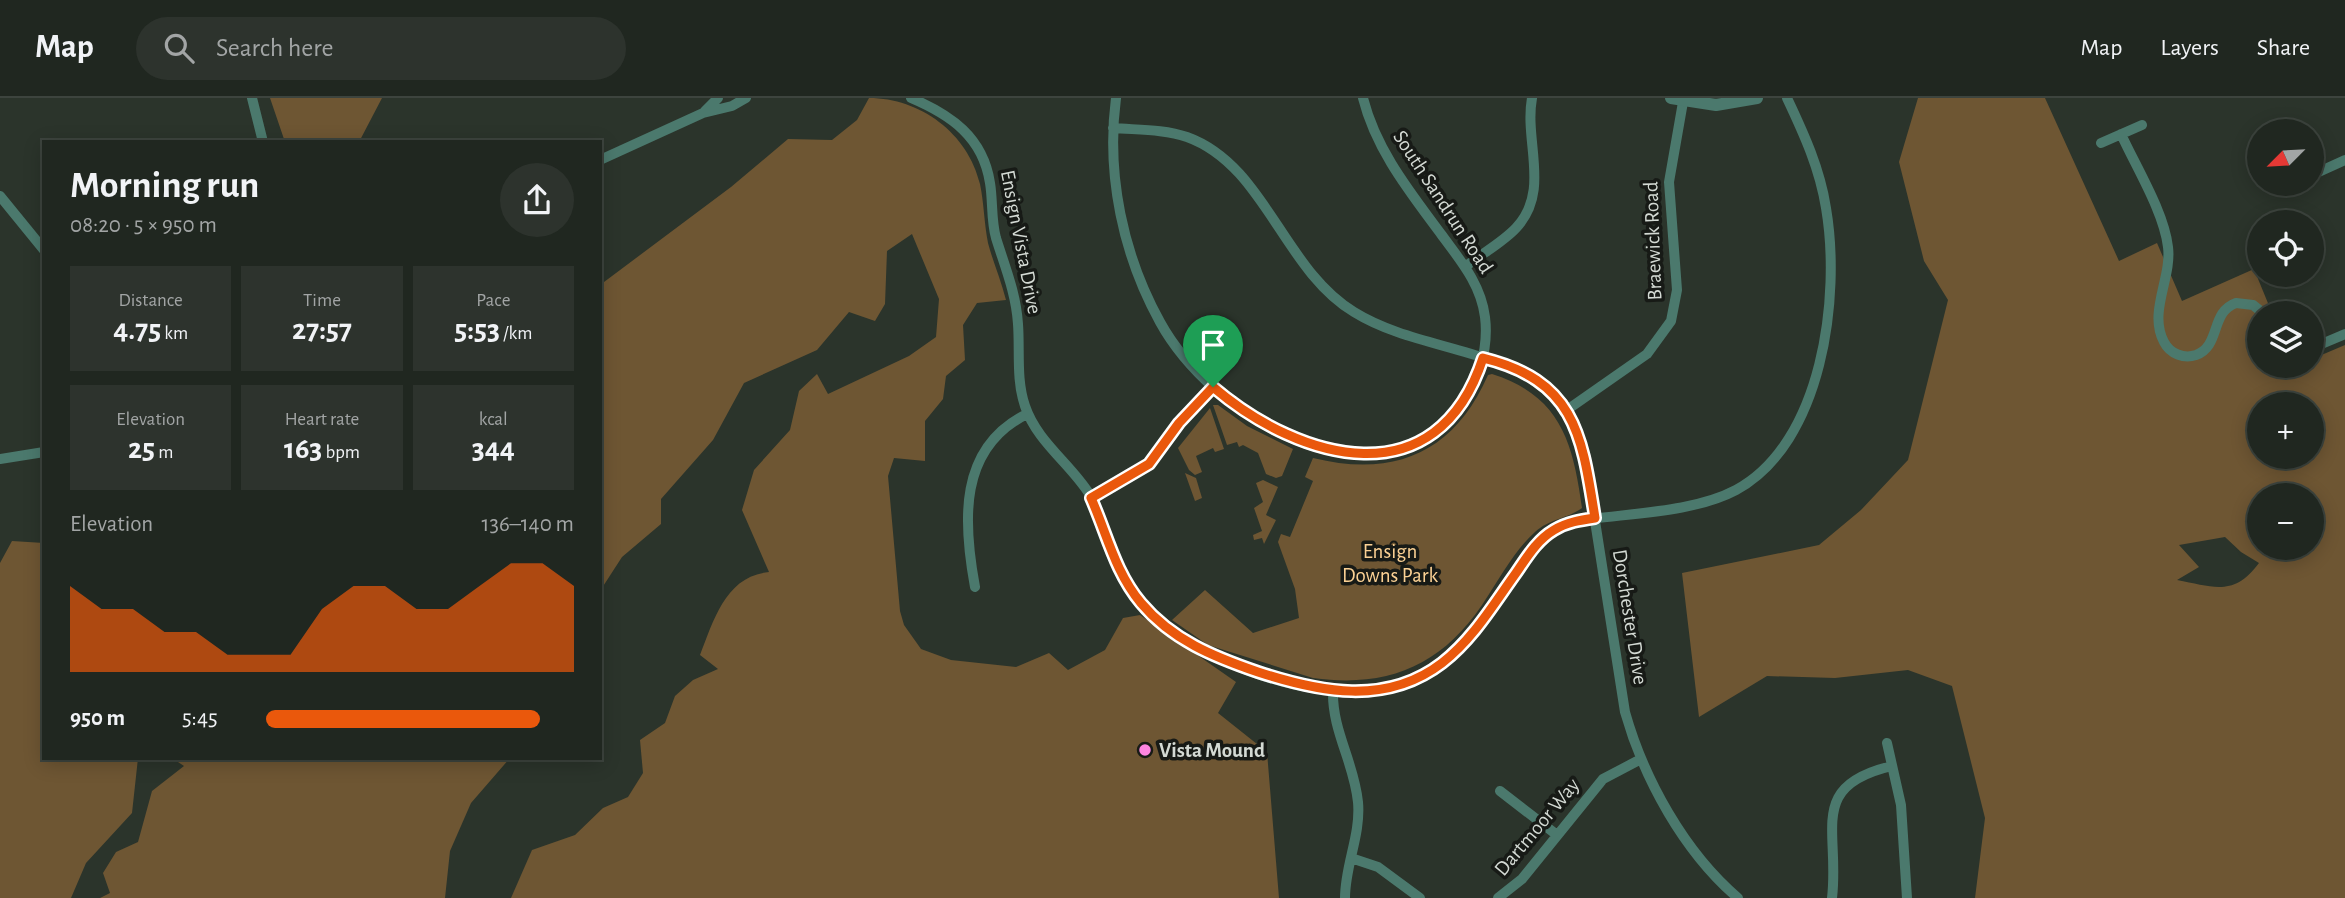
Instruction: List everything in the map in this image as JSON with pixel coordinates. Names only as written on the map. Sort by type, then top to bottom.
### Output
[{"type":"street","points":[[251,98],[262,140]]},
{"type":"street","points":[[703,113],[718,98]]},
{"type":"street","points":[[602,159],[703,113],[732,106],[746,98]]},
{"type":"street","name":"Ensign Vista Drive","points":[[911,98],[942,111],[960,126],[985,162],[996,236],[1014,296],[1020,388],[1027,414],[1091,498],[1122,575],[1141,603],[1165,627],[1191,645],[1219,659],[1296,684],[1333,691],[1393,687],[1439,665],[1483,621],[1538,543],[1563,525],[1692,504],[1733,492],[1767,469],[1784,449],[1797,428],[1812,384],[1823,338],[1830,249],[1826,208],[1817,170],[1787,98]]},
{"type":"street","points":[[1091,498],[1149,464],[1179,423],[1213,387],[1173,342],[1141,282],[1121,214],[1113,128],[1116,98]]},
{"type":"street","name":"South Sandrun Road","points":[[1213,387],[1242,410],[1275,429],[1321,448],[1358,455],[1396,451],[1420,441],[1442,426],[1460,407],[1483,358],[1485,313],[1476,285],[1465,267],[1382,147],[1363,98]]},
{"type":"street","points":[[1465,267],[1510,233],[1530,208],[1536,184],[1529,125],[1532,98]]},
{"type":"street","points":[[1677,100],[1716,104],[1757,98]]},
{"type":"street","name":"Braewick Road","points":[[1564,412],[1647,354],[1671,321],[1678,290],[1669,182],[1677,100]]},
{"type":"street","points":[[2101,143],[2142,125]]},
{"type":"street","name":"Dorchester Drive","points":[[1113,128],[1176,134],[1215,151],[1240,174],[1302,264],[1338,301],[1380,326],[1504,364],[1536,381],[1560,402],[1564,412],[1573,420],[1581,440],[1625,712],[1641,758],[1655,788],[1695,851],[1738,898]]},
{"type":"street","points":[[2121,134],[2166,238],[2168,260],[2159,310],[2161,336],[2167,347],[2176,354],[2188,356],[2204,350],[2211,342],[2219,318],[2230,304],[2247,303]]},
{"type":"street","points":[[2324,170],[2345,160]]},
{"type":"street","points":[[0,196],[42,248]]},
{"type":"street","points":[[2324,343],[2345,334]]},
{"type":"street","points":[[975,587],[966,522],[977,473],[994,436],[1027,414]]},
{"type":"street","points":[[0,459],[42,453]]},
{"type":"street","points":[[1333,691],[1334,722],[1357,792],[1358,831],[1345,898]]},
{"type":"street","points":[[1887,743],[1901,804],[1907,898]]},
{"type":"street","name":"Dartmoor Way","points":[[1508,896],[1603,779],[1641,758]]},
{"type":"street","points":[[1832,898],[1834,809],[1839,793],[1858,776],[1892,766]]},
{"type":"street","points":[[1500,791],[1556,835]]},
{"type":"street","points":[[1351,858],[1378,867],[1420,898]]},
{"type":"green space","points":[[270,98],[382,98],[360,140],[284,140]]},
{"type":"green space","points":[[869,98],[888,100],[923,112],[953,134],[965,149],[980,184],[988,243],[1006,300],[977,303],[963,325],[965,360],[946,376],[943,399],[925,421],[925,461],[894,458],[888,476],[900,611],[904,625],[921,649],[951,660],[1016,667],[1049,653],[1068,670],[1105,650],[1123,618],[1140,615],[1236,682],[1218,713],[1267,752],[1279,898],[511,898],[532,850],[575,835],[603,808],[628,797],[643,773],[640,740],[665,723],[675,696],[693,680],[718,669],[700,655],[717,614],[732,591],[742,582],[754,575],[769,572],[742,510],[754,470],[790,430],[799,391],[817,374],[828,394],[909,356],[936,337],[939,299],[912,234],[887,251],[885,304],[875,321],[849,312],[817,350],[744,383],[713,440],[661,499],[661,524],[622,557],[602,588],[602,284],[731,187],[788,139],[832,140],[857,120]]},
{"type":"green space","points":[[1918,98],[2045,98],[2119,261],[2157,243],[2182,301],[2247,272],[2247,287],[2261,287],[2267,301],[2247,301],[2247,378],[2324,378],[2324,354],[2345,345],[2345,898],[1975,898],[1985,818],[1952,686],[1908,670],[1835,678],[1767,676],[1699,717],[1682,573],[1819,545],[1861,510],[1908,460],[1948,300],[1924,261],[1899,162]]},
{"type":"green space","name":"Ensign Downs Park","points":[[1488,375],[1515,383],[1534,395],[1560,425],[1574,463],[1582,508],[1546,524],[1527,540],[1482,605],[1448,644],[1409,669],[1387,676],[1364,680],[1313,678],[1208,645],[1172,620],[1205,590],[1253,633],[1299,618],[1295,589],[1278,542],[1281,534],[1290,537],[1313,481],[1305,477],[1313,458],[1370,464],[1395,461],[1418,453],[1439,441],[1458,424],[1474,402]]},
{"type":"green space","points":[[1213,405],[1218,405],[1247,426],[1293,449],[1282,476],[1276,478],[1266,474],[1258,453],[1243,445],[1239,447],[1237,442],[1227,445]]},
{"type":"green space","points":[[1210,408],[1224,449],[1215,452],[1213,448],[1196,456],[1202,472],[1195,475],[1189,470],[1178,448]]},
{"type":"green space","points":[[1185,473],[1196,478],[1202,498],[1195,501]]},
{"type":"green space","points":[[1263,480],[1278,487],[1266,515],[1276,520],[1264,544],[1262,538],[1254,540],[1253,535],[1262,531],[1254,508],[1263,502],[1256,483]]},
{"type":"green space","points":[[12,541],[42,543],[42,760],[138,760],[132,813],[86,863],[71,898],[0,898],[0,563]]},
{"type":"green space","points":[[175,760],[508,760],[471,803],[450,851],[445,898],[100,898],[110,893],[103,873],[116,852],[138,842],[152,791],[184,766]]},
{"type":"place","name":"Vista Mound","points":[[1145,750]]},
{"type":"route","points":[[1483,358],[1504,364],[1545,387],[1573,420],[1584,451],[1595,518],[1570,522],[1544,537],[1483,621],[1456,651],[1439,665],[1393,687],[1348,692],[1316,689],[1219,659],[1177,636],[1141,603],[1111,553],[1091,498],[1149,464],[1162,450],[1179,423],[1213,387],[1242,410],[1292,437],[1333,452],[1371,455],[1396,451],[1420,441],[1442,426],[1465,399],[1483,358]]}]
